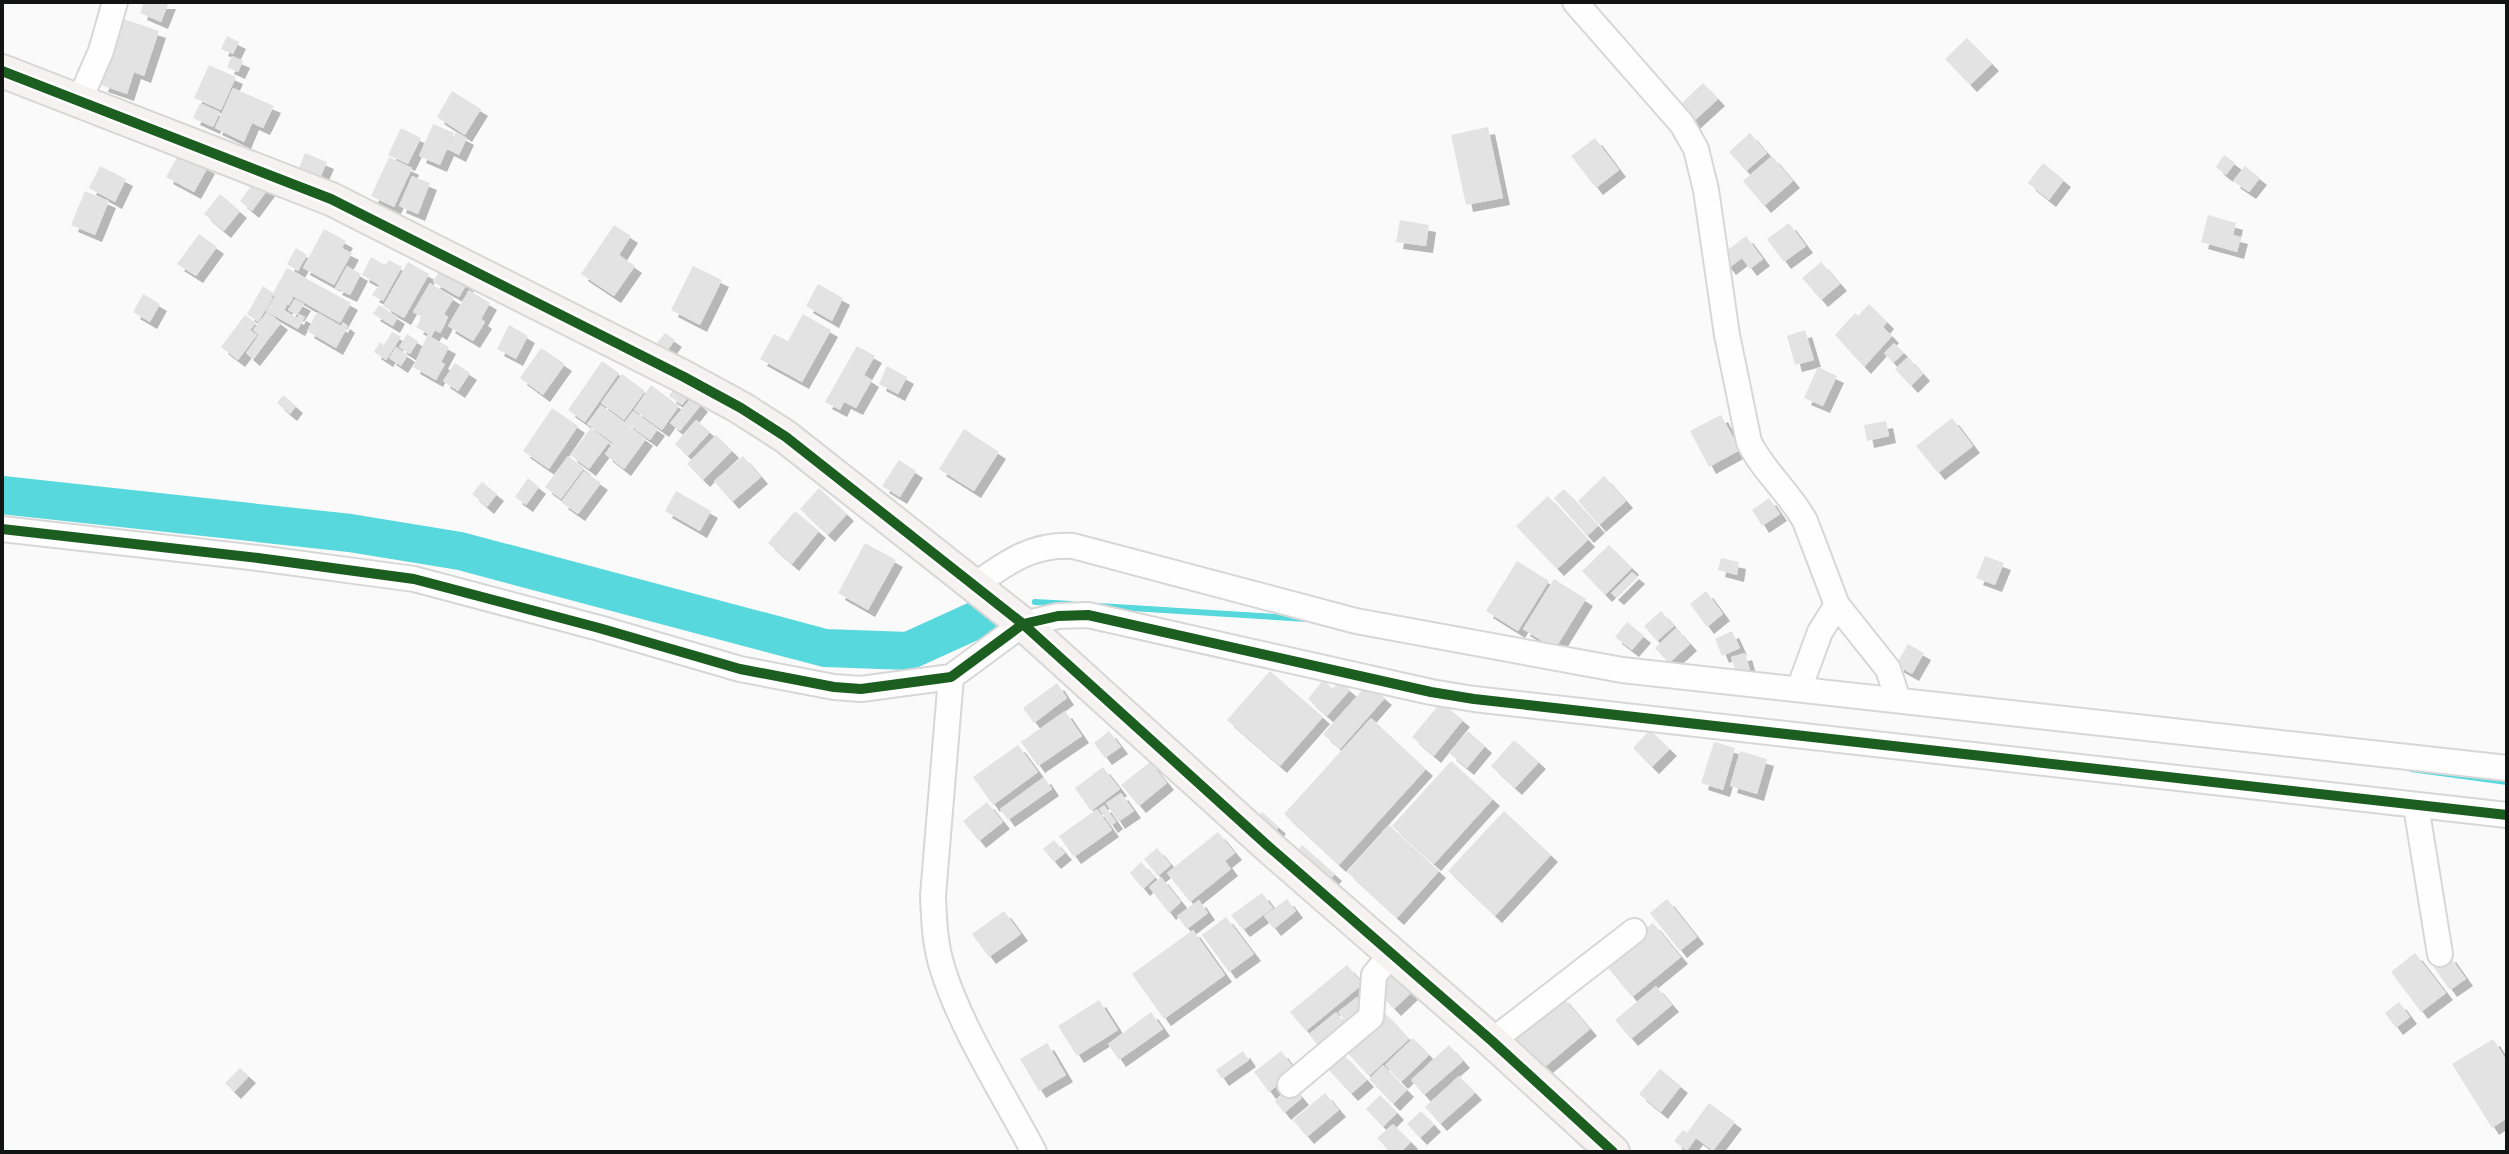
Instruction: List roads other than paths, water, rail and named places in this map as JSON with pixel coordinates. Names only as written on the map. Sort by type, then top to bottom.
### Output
[{"type":"street","points":[[80,99],[101,51],[115,2]]},
{"type":"street","points":[[1575,2],[1682,124],[1696,149],[1706,190],[1727,335],[1749,442],[1755,456],[1790,495],[1805,521],[1837,605],[1888,669],[1898,700]]},
{"type":"street","points":[[2,71],[331,199],[741,408],[786,437],[1023,624],[1613,1152]]},
{"type":"street","points":[[2,529],[414,579],[740,669],[803,683],[861,689],[951,677],[1023,624],[1058,616],[1088,615],[1474,699],[2507,815]]},
{"type":"street","points":[[975,585],[1024,553],[1057,545],[1073,546],[1356,621],[1622,670],[2507,768]]},
{"type":"street","points":[[1799,689],[1820,632],[1837,605]]},
{"type":"street","points":[[951,677],[933,896],[935,931],[942,968],[955,1001],[1034,1152]]},
{"type":"street","points":[[2416,806],[2440,954]]},
{"type":"street","points":[[1492,1041],[1634,931]]},
{"type":"street","points":[[1290,1085],[1371,1017],[1374,975],[1393,952]]},
{"type":"waterway","points":[[2,495],[350,533],[460,551],[825,648],[908,651],[985,616]]},
{"type":"waterway","points":[[1035,602],[1071,604]]},
{"type":"waterway","points":[[1099,606],[1307,619]]},
{"type":"waterway","points":[[2411,769],[2507,782]]}]
